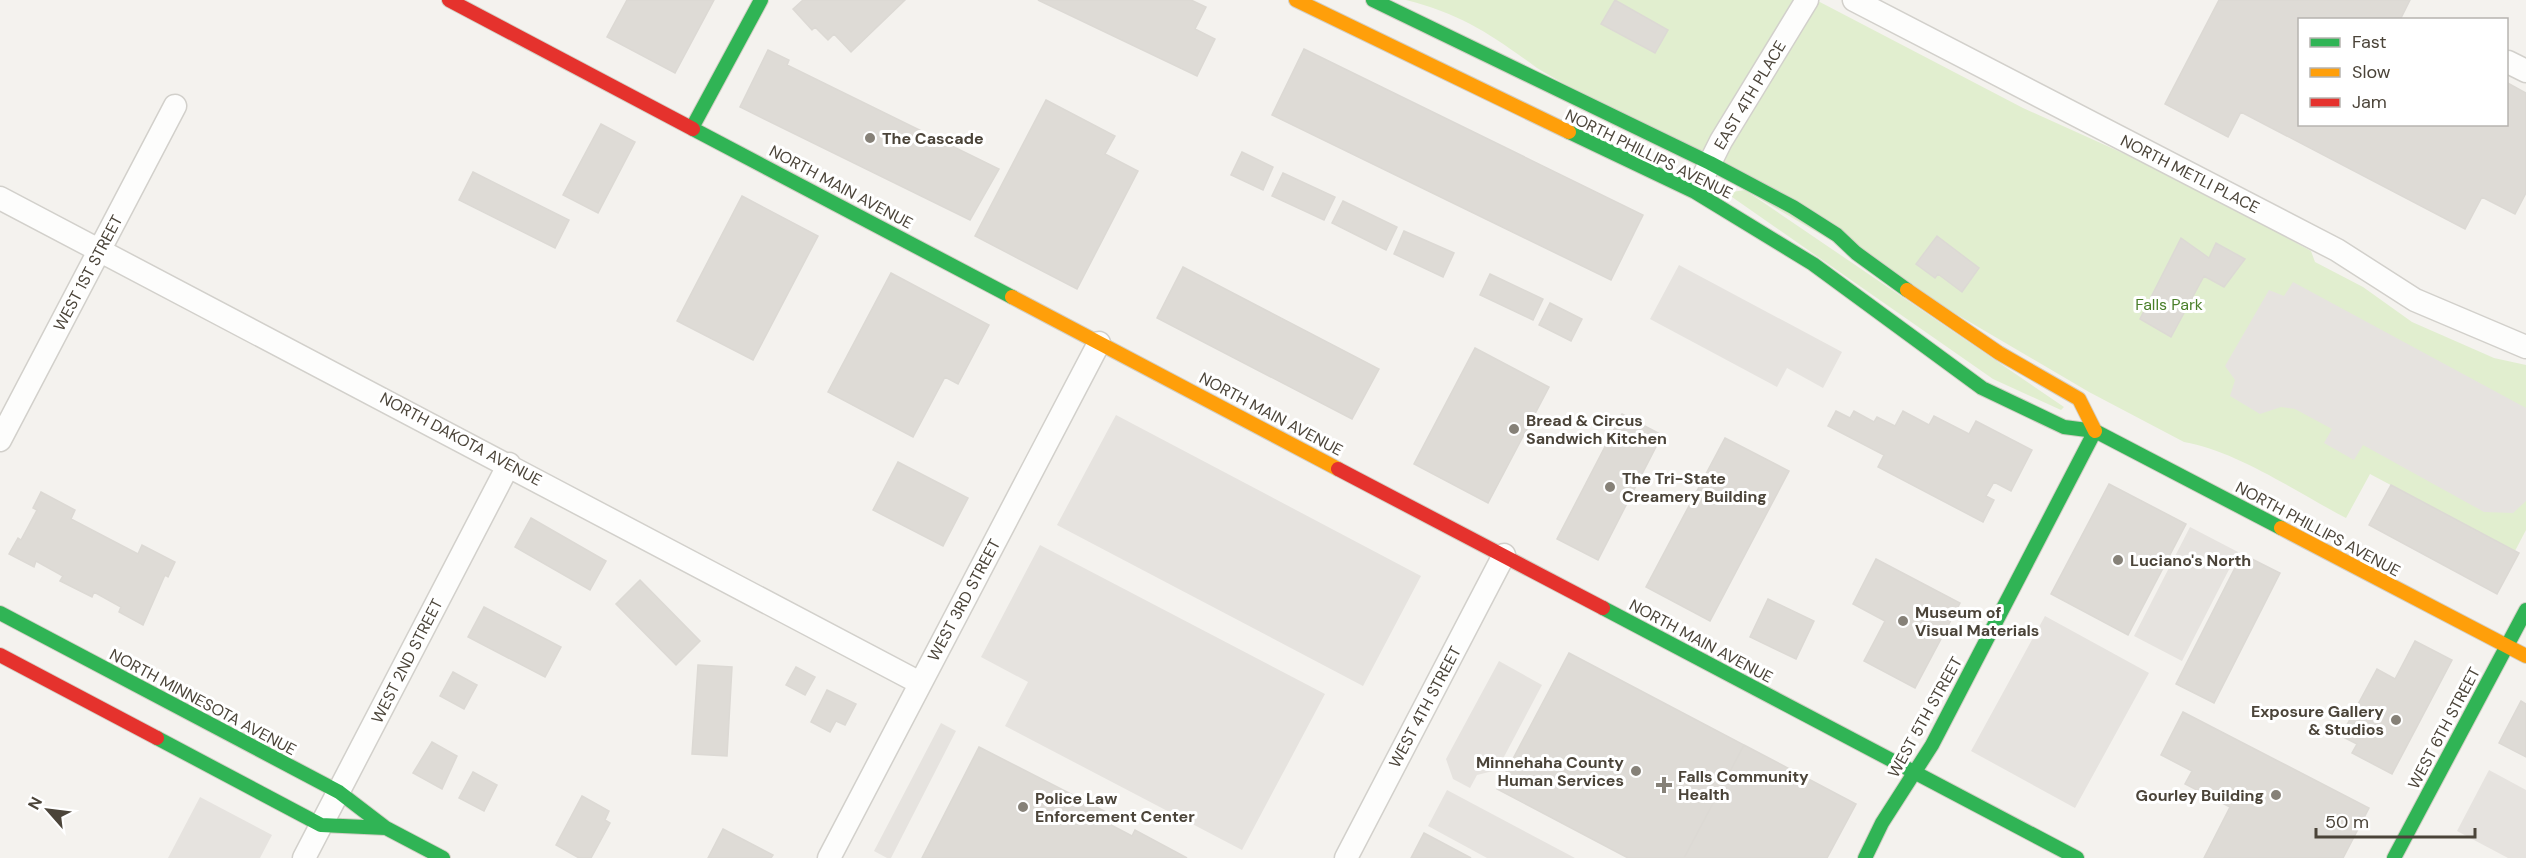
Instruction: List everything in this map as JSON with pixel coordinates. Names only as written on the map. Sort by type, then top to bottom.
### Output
[{"type":"street","name":"NORTH MAIN AVENUE","points":[[449,0],[693,126],[1099,343],[2078,858]]},
{"type":"street","points":[[693,126],[761,0]]},
{"type":"street","name":"NORTH PHILLIPS AVENUE","points":[[1296,0],[1695,192],[1813,264],[1982,388],[2064,427],[2096,431],[2526,656]]},
{"type":"street","name":"NORTH PHILLIPS AVENUE","points":[[1373,0],[1710,163],[1793,207],[1837,235],[1856,253],[1944,317],[1999,353],[2079,399],[2096,431]]},
{"type":"street","name":"EAST 4TH PLACE","points":[[1695,192],[1807,0]]},
{"type":"street","name":"NORTH METLI PLACE","points":[[1854,0],[2337,250],[2415,300],[2526,347]]},
{"type":"street","name":"WEST 1ST STREET","points":[[0,440],[175,106]]},
{"type":"street","name":"NORTH DAKOTA AVENUE","points":[[0,198],[921,682]]},
{"type":"street","name":"WEST 3RD STREET","points":[[829,858],[1099,343]]},
{"type":"street","name":"WEST 5TH STREET","points":[[1865,858],[1882,823],[1915,773],[2096,431]]},
{"type":"street","name":"WEST 2ND STREET","points":[[304,858],[510,464]]},
{"type":"street","name":"WEST 4TH STREET","points":[[1346,858],[1504,555]]},
{"type":"street","name":"WEST 6TH STREET","points":[[2394,858],[2526,610]]},
{"type":"street","name":"NORTH MINNESOTA AVENUE","points":[[0,613],[339,792],[386,828],[443,858]]},
{"type":"street","name":"NORTH MINNESOTA AVENUE","points":[[0,655],[321,825],[386,828]]},
{"type":"green space","name":"Falls Park","points":[[1406,0],[1816,0],[2023,108],[2147,164],[2228,205],[2311,251],[2315,262],[2363,287],[2412,322],[2494,358],[2526,365],[2526,530],[2515,551],[2370,474],[2346,518],[2246,463],[2184,442],[2089,392],[1537,68],[1475,26],[1444,12]]},
{"type":"green space","points":[[1745,190],[2064,407],[2061,410],[1993,379],[1732,197],[1732,192]]},
{"type":"shaded area","points":[[1679,265],[1842,352],[1823,388],[1787,368],[1777,387],[1650,319]]},
{"type":"shaded area","points":[[2293,282],[2526,408],[2526,501],[2513,513],[2484,512],[2363,445],[2354,460],[2324,443],[2332,429],[2295,409],[2281,407],[2260,414],[2230,396],[2235,380],[2225,366],[2269,290],[2284,296]]},
{"type":"shaded area","points":[[1116,415],[1421,576],[1363,686],[1057,525]]},
{"type":"shaded area","points":[[2190,527],[2238,552],[2182,661],[2134,636]]},
{"type":"shaded area","points":[[1040,545],[1325,694],[1242,850],[1005,726],[1028,682],[981,657]]},
{"type":"shaded area","points":[[2045,616],[2149,673],[2075,808],[1971,751]]},
{"type":"shaded area","points":[[1499,661],[1542,685],[1497,770],[1477,775],[1470,788],[1453,779],[1446,759]]},
{"type":"shaded area","points":[[941,723],[956,731],[891,858],[887,858],[874,851]]},
{"type":"shaded area","points":[[2489,770],[2526,790],[2526,858],[2508,858],[2457,831]]},
{"type":"shaded area","points":[[1447,790],[1575,858],[1487,858],[1428,826]]},
{"type":"shaded area","points":[[200,797],[272,835],[260,858],[168,858]]},
{"type":"building","points":[[627,0],[714,0],[675,73],[607,37]]},
{"type":"building","points":[[803,0],[905,0],[851,52],[834,34],[828,40],[815,27],[812,30],[793,9]]},
{"type":"building","points":[[1038,0],[1191,0],[1206,7],[1195,29],[1215,39],[1197,76]]},
{"type":"building","points":[[1615,0],[1668,30],[1655,53],[1601,24]]},
{"type":"building","points":[[2219,0],[2410,0],[2401,18],[2298,18],[2298,126],[2508,126],[2508,83],[2526,93],[2526,193],[2515,214],[2482,197],[2465,229],[2241,112],[2228,137],[2165,104]]},
{"type":"building","points":[[1304,49],[1643,215],[1611,280],[1272,115]]},
{"type":"building","name":"The Cascade","points":[[768,50],[789,60],[787,65],[999,169],[970,220],[740,107]]},
{"type":"building","points":[[1046,100],[1115,136],[1105,154],[1138,171],[1077,289],[975,236]]},
{"type":"building","points":[[601,124],[635,142],[598,213],[563,195]]},
{"type":"building","points":[[1242,152],[1273,167],[1263,190],[1231,175]]},
{"type":"building","points":[[473,172],[569,220],[555,248],[459,200]]},
{"type":"building","points":[[1283,173],[1335,197],[1324,220],[1272,196]]},
{"type":"building","points":[[742,196],[818,236],[753,360],[677,321]]},
{"type":"building","points":[[1343,201],[1397,227],[1386,250],[1332,223]]},
{"type":"building","points":[[1404,231],[1454,253],[1443,277],[1394,254]]},
{"type":"building","points":[[1937,236],[1979,268],[1962,292],[1938,274],[1935,278],[1916,264]]},
{"type":"building","points":[[2181,238],[2209,258],[2216,243],[2245,259],[2224,287],[2204,276],[2171,337],[2140,319]]},
{"type":"building","points":[[1183,267],[1379,369],[1352,419],[1157,318]]},
{"type":"building","points":[[891,273],[989,325],[958,384],[945,377],[913,437],[828,392]]},
{"type":"building","points":[[1490,274],[1543,299],[1533,320],[1480,295]]},
{"type":"building","points":[[1550,303],[1582,319],[1571,341],[1539,325]]},
{"type":"building","points":[[1475,348],[1549,387],[1488,503],[1414,464]]},
{"type":"building","points":[[1836,411],[1850,418],[1854,411],[1874,422],[1877,417],[1895,426],[1903,411],[1929,425],[1934,416],[1969,434],[1976,421],[2032,450],[2011,491],[1994,482],[1986,496],[1994,500],[1983,522],[1878,467],[1884,455],[1828,426]]},
{"type":"building","name":"The Tri-State Creamery Building","points":[[1622,414],[1662,435],[1598,560],[1557,539]]},
{"type":"building","points":[[1725,438],[1789,471],[1710,621],[1646,587]]},
{"type":"building","points":[[898,462],[968,498],[943,546],[873,510]]},
{"type":"building","points":[[2109,484],[2186,524],[2128,635],[2051,594]]},
{"type":"building","points":[[2391,485],[2519,553],[2497,594],[2369,525]]},
{"type":"building","points":[[41,492],[75,510],[71,519],[138,554],[142,545],[175,562],[168,577],[165,575],[143,625],[119,612],[121,607],[94,592],[92,597],[60,581],[63,576],[36,561],[34,567],[9,554],[18,538],[21,540],[37,510],[33,508]]},
{"type":"building","points":[[531,518],[606,561],[590,590],[515,547]]},
{"type":"building","points":[[2242,554],[2280,573],[2214,703],[2176,684]]},
{"type":"building","points":[[1876,559],[1960,603],[1915,688],[1864,661],[1885,621],[1853,604]]},
{"type":"building","points":[[640,580],[700,641],[676,665],[616,604]]},
{"type":"building","points":[[1768,599],[1814,621],[1796,659],[1750,637]]},
{"type":"building","points":[[484,607],[561,647],[545,677],[468,637]]},
{"type":"building","points":[[2415,641],[2452,660],[2392,774],[2352,753],[2357,744],[2341,736],[2377,669],[2395,679]]},
{"type":"building","points":[[1569,653],[1744,745],[1684,858],[1628,858],[1497,789]]},
{"type":"building","points":[[698,665],[732,667],[727,756],[692,754]]},
{"type":"building","points":[[796,667],[815,677],[805,695],[786,685]]},
{"type":"building","points":[[453,672],[477,685],[464,709],[440,696]]},
{"type":"building","points":[[827,690],[856,704],[845,725],[836,721],[830,732],[811,722]]},
{"type":"building","points":[[2521,701],[2526,704],[2526,757],[2499,743]]},
{"type":"building","name":"Gourley Building","points":[[2183,712],[2369,808],[2343,858],[2204,858],[2230,807],[2185,784],[2192,771],[2161,755]]},
{"type":"building","points":[[432,742],[457,756],[442,789],[413,773]]},
{"type":"building","points":[[1744,745],[1856,804],[1827,858],[1684,858]]},
{"type":"building","name":"Police Law Enforcement Center","points":[[979,747],[1116,817],[1111,825],[1132,836],[1135,830],[1187,858],[922,858]]},
{"type":"building","points":[[473,772],[497,785],[484,811],[459,798]]},
{"type":"building","points":[[582,796],[609,811],[605,820],[610,823],[591,858],[579,858],[556,845]]},
{"type":"building","points":[[723,829],[773,855],[771,858],[708,858]]},
{"type":"building","points":[[1424,833],[1471,858],[1411,858]]},
{"type":"traffic: fast","points":[[693,126],[761,0]]},
{"type":"traffic: fast","points":[[1373,0],[1710,163],[1793,207],[1837,235],[1856,253],[1907,290]]},
{"type":"traffic: fast","points":[[693,129],[1012,297]]},
{"type":"traffic: fast","points":[[1569,132],[1695,192],[1813,264],[1982,388],[2064,427],[2095,431],[2281,528]]},
{"type":"traffic: fast","points":[[1865,858],[1882,823],[1932,745],[2095,431]]},
{"type":"traffic: fast","points":[[1603,608],[2077,858]]},
{"type":"traffic: fast","points":[[2394,858],[2526,610]]},
{"type":"traffic: fast","points":[[0,613],[339,792],[386,828],[443,858]]},
{"type":"traffic: fast","points":[[157,738],[321,825],[386,828]]},
{"type":"traffic: slow","points":[[1296,0],[1569,132]]},
{"type":"traffic: slow","points":[[1907,290],[1999,353],[2079,399],[2095,431]]},
{"type":"traffic: slow","points":[[1012,297],[1338,469]]},
{"type":"traffic: slow","points":[[2281,528],[2526,656]]},
{"type":"traffic: jam","points":[[449,0],[693,129]]},
{"type":"traffic: jam","points":[[1338,469],[1603,608]]},
{"type":"traffic: jam","points":[[0,655],[157,738]]},
{"type":"place","name":"The Cascade","points":[[870,138]]},
{"type":"place","name":"Bread & Circus Sandwich Kitchen","points":[[1514,429]]},
{"type":"place","name":"The Tri-State Creamery Building","points":[[1610,487]]},
{"type":"place","name":"Luciano's North","points":[[2118,560]]},
{"type":"place","name":"Museum of Visual Materials","points":[[1903,621]]},
{"type":"place","name":"Exposure Gallery & Studios","points":[[2396,720]]},
{"type":"place","name":"Minnehaha County Human Services","points":[[1636,771]]},
{"type":"place","name":"Falls Community Health","points":[[1664,785]]},
{"type":"place","name":"Gourley Building","points":[[2276,795]]},
{"type":"place","name":"Police Law Enforcement Center","points":[[1023,807]]}]
